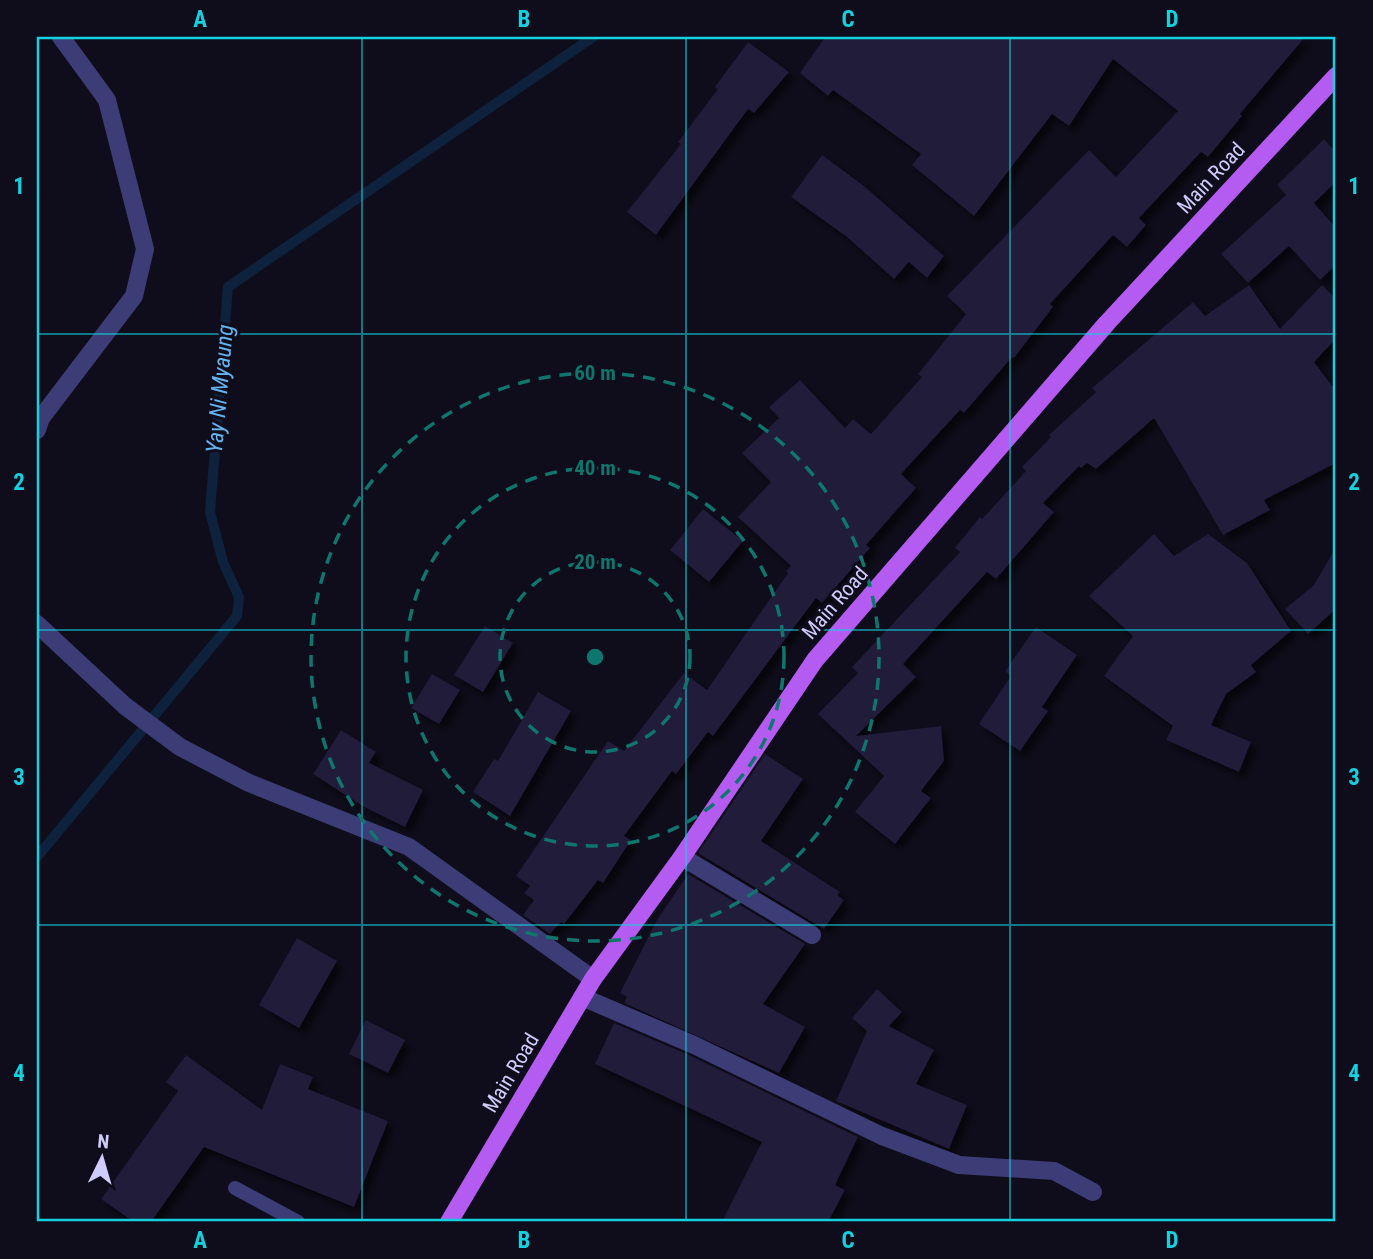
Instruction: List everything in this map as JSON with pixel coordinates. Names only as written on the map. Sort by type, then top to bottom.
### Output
[{"type":"main road","name":"Main Road","points":[[449,1222],[593,979],[682,857],[816,660],[1107,323],[1336,76]]},
{"type":"street","points":[[37,430],[41,418],[134,296],[145,249],[107,100],[61,37]]},
{"type":"street","points":[[37,624],[125,706],[180,747],[249,783],[409,847],[593,979]]},
{"type":"street","points":[[682,857],[812,935]]},
{"type":"street","points":[[582,997],[694,1045],[882,1136],[959,1166],[1054,1171],[1093,1192]]},
{"type":"lane","points":[[235,1188],[298,1222]]},
{"type":"building","points":[[825,37],[1305,37],[1240,114],[1242,116],[1208,157],[1201,152],[1139,218],[1146,225],[1127,247],[1113,235],[1050,304],[1053,307],[1014,358],[1012,357],[964,413],[960,410],[901,474],[916,488],[866,545],[870,548],[822,603],[816,598],[713,736],[708,732],[676,774],[672,771],[624,836],[631,840],[603,883],[598,880],[564,924],[561,922],[550,934],[523,915],[534,900],[524,893],[530,886],[516,876],[608,741],[624,751],[684,673],[707,690],[791,566],[738,517],[771,482],[742,453],[779,418],[769,407],[800,380],[845,428],[853,419],[871,434],[922,377],[918,374],[966,314],[947,296],[1089,150],[1116,177],[1178,111],[1113,59],[1069,126],[1052,114],[974,216],[912,165],[921,154],[833,90],[828,96],[800,73]]},
{"type":"building","points":[[748,42],[789,72],[754,113],[748,109],[656,235],[627,212],[681,144],[678,142],[718,89],[715,87]]},
{"type":"building","points":[[1324,139],[1336,152],[1336,182],[1314,203],[1336,228],[1336,265],[1320,280],[1289,246],[1248,283],[1221,254],[1286,195],[1277,185]]},
{"type":"building","points":[[822,155],[864,186],[944,256],[927,278],[909,262],[894,279],[847,237],[791,197]]},
{"type":"building","points":[[1249,285],[1280,329],[1322,285],[1336,299],[1336,339],[1314,362],[1336,391],[1336,463],[1264,500],[1270,510],[1223,535],[1154,418],[1096,469],[1087,463],[1081,468],[1079,466],[1043,503],[1054,512],[996,579],[987,572],[903,664],[916,677],[856,736],[941,726],[944,761],[921,791],[931,798],[895,844],[855,812],[884,776],[818,714],[858,673],[852,667],[960,552],[955,548],[980,517],[982,519],[1026,471],[1022,467],[1051,437],[1049,435],[1096,392],[1092,388],[1193,302],[1205,316]]},
{"type":"building","points":[[703,509],[743,541],[709,582],[670,550]]},
{"type":"building","points":[[1154,534],[1174,556],[1208,534],[1247,563],[1291,631],[1251,665],[1256,672],[1226,694],[1211,725],[1251,742],[1239,772],[1166,740],[1173,726],[1104,676],[1133,636],[1089,596]]},
{"type":"building","points":[[1336,547],[1336,609],[1308,634],[1285,609],[1314,585]]},
{"type":"building","points":[[485,626],[513,643],[483,692],[454,675]]},
{"type":"building","points":[[1036,627],[1077,655],[1042,707],[1048,711],[1020,751],[979,724],[1011,676],[1005,671]]},
{"type":"building","points":[[432,674],[460,690],[439,724],[411,708]]},
{"type":"building","points":[[538,692],[571,711],[510,816],[473,792],[494,759],[498,761]]},
{"type":"building","points":[[341,730],[376,752],[369,763],[423,790],[405,827],[364,807],[313,774]]},
{"type":"building","points":[[765,754],[803,779],[761,841],[840,892],[837,895],[844,900],[824,929],[698,853]]},
{"type":"building","points":[[688,874],[805,944],[763,1004],[805,1027],[779,1073],[624,1003],[627,997],[620,993],[657,920]]},
{"type":"building","points":[[297,938],[337,961],[299,1028],[259,1005]]},
{"type":"building","points":[[877,989],[902,1012],[889,1026],[934,1050],[916,1084],[967,1105],[949,1149],[836,1101],[867,1031],[852,1018]]},
{"type":"building","points":[[366,1020],[405,1040],[388,1073],[349,1054]]},
{"type":"building","points":[[614,1023],[689,1055],[858,1137],[835,1185],[845,1190],[828,1222],[722,1222],[762,1142],[595,1064]]},
{"type":"building","points":[[186,1055],[262,1110],[280,1064],[313,1077],[308,1089],[388,1121],[354,1207],[204,1147],[151,1222],[134,1222],[101,1199],[178,1091],[166,1082]]},
{"type":"waterway","name":"Yay Ni Myaung","points":[[37,857],[237,616],[239,597],[223,562],[210,512],[228,287],[593,37]]}]
